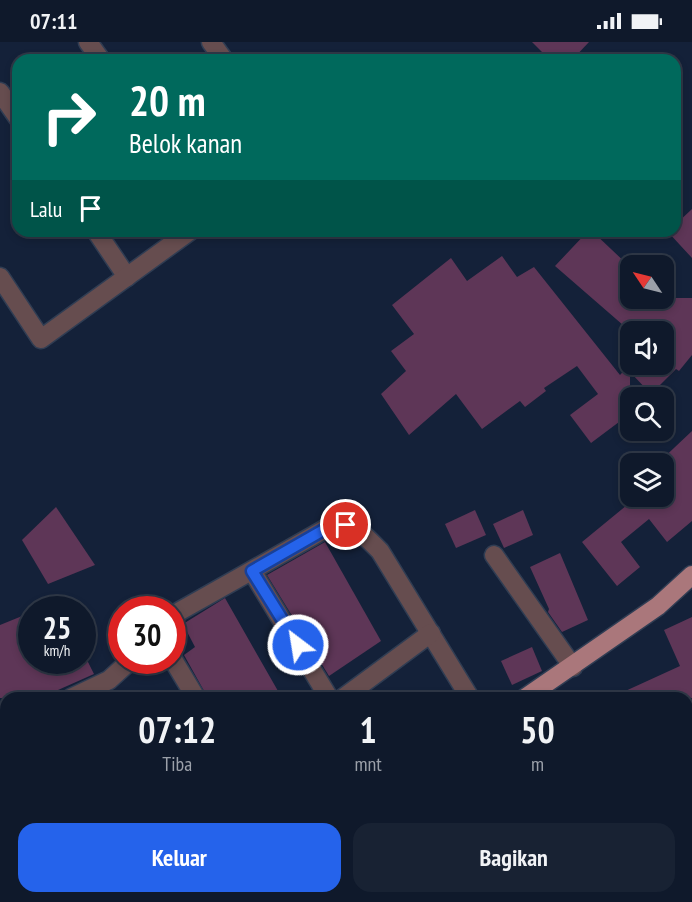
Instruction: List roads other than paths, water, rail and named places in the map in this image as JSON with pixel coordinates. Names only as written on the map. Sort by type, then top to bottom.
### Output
[{"type":"main road","points":[[534,692],[658,606],[692,575]]},
{"type":"street","points":[[0,92],[12,109]]},
{"type":"street","points":[[100,237],[127,277]]},
{"type":"street","points":[[0,277],[41,339],[182,237]]},
{"type":"street","points":[[186,608],[327,528],[346,525],[360,531],[380,551],[466,692]]},
{"type":"street","points":[[494,555],[573,667]]},
{"type":"street","points":[[252,571],[325,692]]},
{"type":"street","points":[[352,692],[431,633]]},
{"type":"street","points":[[84,692],[109,680],[116,674]]},
{"type":"street","points":[[182,674],[192,692]]}]
